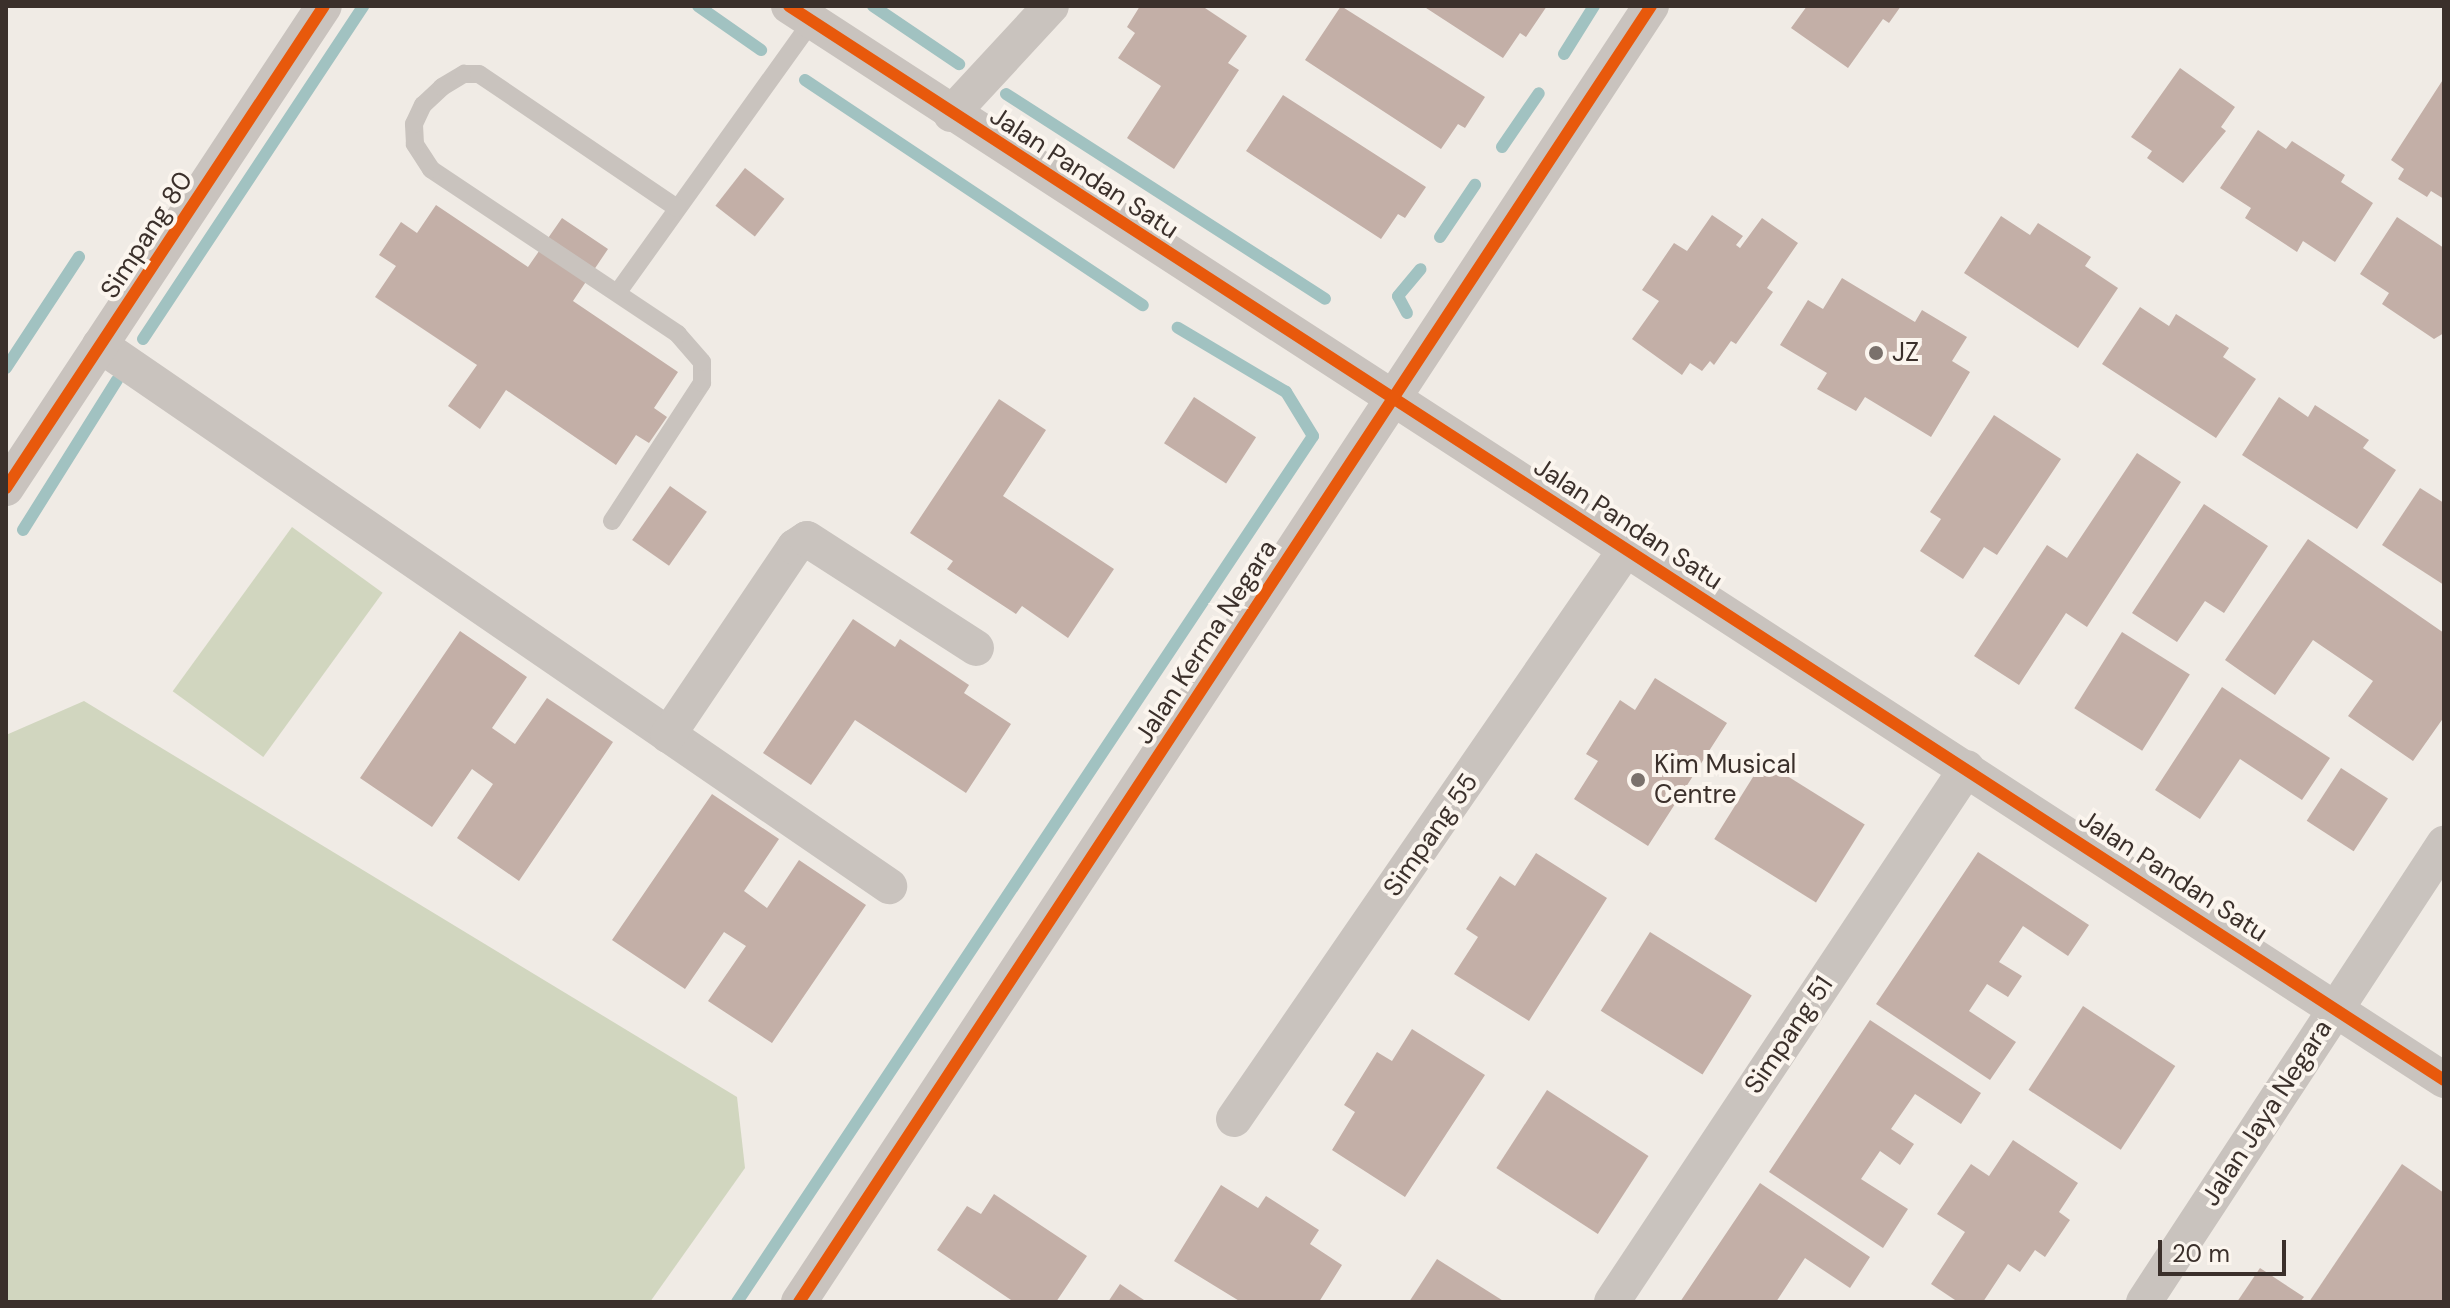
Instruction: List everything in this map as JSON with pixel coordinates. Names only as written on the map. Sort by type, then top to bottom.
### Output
[{"type":"street","name":"Simpang 80","points":[[6,488],[324,6]]},
{"type":"street","points":[[951,114],[1051,6]]},
{"type":"street","name":"Jalan Kerma Negara","points":[[799,1302],[1651,6]]},
{"type":"street","name":"Jalan Pandan Satu","points":[[800,14],[2444,1080]]},
{"type":"street","points":[[100,345],[889,886]]},
{"type":"street","points":[[668,735],[795,547],[807,539],[976,648]]},
{"type":"street","name":"Simpang 55","points":[[1234,1119],[1626,549]]},
{"type":"street","name":"Simpang 51","points":[[1612,1302],[1967,768]]},
{"type":"street","name":"Jalan Jaya Negara","points":[[2144,1302],[2444,844]]},
{"type":"lane","points":[[618,292],[677,208],[800,14]]},
{"type":"lane","points":[[612,521],[702,383],[702,362],[692,346],[618,292],[431,169],[415,144],[414,124],[423,105],[464,74],[479,74],[677,208]]},
{"type":"green space","points":[[292,527],[383,593],[263,757],[173,691]]},
{"type":"green space","points":[[84,701],[737,1097],[745,1168],[650,1302],[6,1302],[6,735]]},
{"type":"building","points":[[1140,6],[1202,6],[1247,36],[1228,63],[1239,70],[1174,169],[1127,138],[1161,86],[1118,58],[1135,33],[1127,27]]},
{"type":"building","points":[[1341,6],[1485,97],[1465,128],[1458,124],[1441,149],[1305,60]]},
{"type":"building","points":[[1423,6],[1547,6],[1526,37],[1520,33],[1503,58]]},
{"type":"building","points":[[1807,6],[1901,6],[1889,23],[1883,19],[1848,68],[1791,28]]},
{"type":"building","points":[[2180,68],[2235,107],[2221,127],[2226,131],[2183,183],[2147,158],[2152,151],[2131,137]]},
{"type":"building","points":[[2444,78],[2444,199],[2431,191],[2427,197],[2398,179],[2404,169],[2391,160]]},
{"type":"building","points":[[1283,95],[1426,187],[1405,218],[1398,214],[1381,239],[1246,151]]},
{"type":"building","points":[[2258,130],[2286,149],[2292,141],[2345,175],[2341,182],[2373,203],[2335,262],[2303,241],[2297,252],[2245,218],[2251,208],[2220,188]]},
{"type":"building","points":[[745,168],[784,199],[755,237],[715,206]]},
{"type":"building","points":[[436,205],[528,267],[562,218],[608,249],[573,301],[678,372],[654,408],[667,417],[649,443],[636,435],[616,465],[506,390],[480,429],[448,406],[477,365],[375,297],[396,266],[379,255],[401,222],[417,233]]},
{"type":"building","points":[[1712,215],[1743,236],[1736,245],[1740,248],[1762,218],[1798,243],[1767,288],[1773,292],[1736,344],[1731,341],[1714,365],[1710,361],[1702,371],[1690,363],[1682,375],[1632,339],[1659,301],[1642,290],[1674,243],[1687,251]]},
{"type":"building","points":[[2001,216],[2030,235],[2038,223],[2091,257],[2085,266],[2118,288],[2078,348],[1964,273]]},
{"type":"building","points":[[2397,217],[2444,248],[2444,333],[2434,339],[2382,304],[2389,293],[2360,274]]},
{"type":"building","name":"JZ","points":[[1842,278],[1915,322],[1922,310],[1967,337],[1952,361],[1970,372],[1931,437],[1865,397],[1856,411],[1817,389],[1827,373],[1780,345],[1808,300],[1823,309]]},
{"type":"building","points":[[2140,307],[2169,326],[2176,314],[2229,348],[2223,357],[2256,379],[2216,438],[2102,364]]},
{"type":"building","points":[[1194,397],[1256,437],[1226,483],[1164,443]]},
{"type":"building","points":[[2279,397],[2308,417],[2315,405],[2369,440],[2363,448],[2396,470],[2357,529],[2242,455]]},
{"type":"building","points":[[999,399],[1046,430],[1003,496],[1114,569],[1068,638],[1022,606],[1016,614],[947,569],[953,561],[910,533]]},
{"type":"building","points":[[1994,415],[2061,459],[1997,555],[1984,547],[1963,579],[1920,551],[1941,519],[1930,512]]},
{"type":"building","points":[[2137,453],[2181,482],[2087,627],[2066,613],[2019,685],[1974,656],[2047,545],[2067,558]]},
{"type":"building","points":[[670,486],[707,512],[669,566],[632,540]]},
{"type":"building","points":[[2420,488],[2444,503],[2444,585],[2382,545]]},
{"type":"building","points":[[2204,504],[2268,546],[2224,613],[2205,601],[2177,642],[2132,613]]},
{"type":"building","points":[[2308,539],[2444,633],[2444,717],[2413,761],[2348,716],[2373,681],[2313,640],[2275,695],[2225,660]]},
{"type":"building","points":[[853,619],[895,647],[900,639],[969,685],[964,693],[1011,724],[966,793],[855,720],[811,785],[763,753]]},
{"type":"building","points":[[460,631],[527,677],[492,728],[515,744],[547,698],[613,742],[519,881],[457,838],[493,784],[472,769],[432,827],[360,778]]},
{"type":"building","points":[[2122,632],[2190,674],[2142,751],[2074,708]]},
{"type":"building","name":"Kim Musical Centre","points":[[1655,678],[1727,723],[1648,846],[1574,799],[1598,761],[1586,754],[1620,700],[1635,710]]},
{"type":"building","points":[[2222,687],[2330,758],[2302,800],[2240,759],[2200,819],[2155,790]]},
{"type":"building","points":[[1763,761],[1865,825],[1816,903],[1714,839]]},
{"type":"building","points":[[2341,768],[2388,798],[2354,851],[2307,821]]},
{"type":"building","points":[[712,794],[779,839],[744,891],[767,908],[799,860],[866,905],[772,1043],[708,1001],[746,946],[724,932],[685,989],[612,940]]},
{"type":"building","points":[[1978,852],[2089,925],[2068,956],[2023,926],[1999,962],[2022,976],[2008,997],[1987,984],[1969,1011],[2016,1042],[1990,1080],[1876,1004]]},
{"type":"building","points":[[1536,853],[1607,898],[1529,1021],[1454,974],[1478,937],[1466,929],[1500,876],[1515,886]]},
{"type":"building","points":[[1650,932],[1752,996],[1702,1074],[1601,1011]]},
{"type":"building","points":[[2083,1006],[2175,1066],[2121,1150],[2029,1090]]},
{"type":"building","points":[[1870,1020],[1981,1093],[1961,1124],[1915,1094],[1891,1129],[1914,1144],[1900,1165],[1880,1151],[1861,1179],[1908,1209],[1883,1248],[1769,1172]]},
{"type":"building","points":[[1412,1029],[1485,1075],[1405,1197],[1332,1150],[1355,1112],[1344,1105],[1377,1052],[1392,1061]]},
{"type":"building","points":[[1547,1090],[1648,1156],[1598,1234],[1496,1168]]},
{"type":"building","points":[[2013,1140],[2078,1183],[2059,1212],[2070,1220],[2045,1257],[2035,1250],[2020,1272],[2008,1264],[1983,1302],[1958,1302],[1931,1284],[1965,1232],[1937,1214],[1971,1164],[1989,1176]]},
{"type":"building","points":[[2402,1164],[2444,1193],[2444,1302],[2309,1302]]},
{"type":"building","points":[[1760,1183],[1870,1257],[1850,1288],[1805,1258],[1776,1302],[1680,1302]]},
{"type":"building","points":[[1221,1185],[1258,1208],[1266,1196],[1319,1230],[1310,1244],[1342,1265],[1319,1302],[1241,1302],[1174,1261]]},
{"type":"building","points":[[994,1194],[1087,1256],[1056,1302],[1014,1302],[937,1250],[967,1206],[981,1214]]},
{"type":"building","points":[[1437,1259],[1505,1302],[1409,1302]]},
{"type":"building","points":[[2260,1268],[2304,1297],[2300,1302],[2237,1302]]},
{"type":"building","points":[[1120,1284],[1147,1302],[1108,1302]]},
{"type":"waterway","points":[[143,339],[363,6]]},
{"type":"waterway","points":[[698,6],[761,50]]},
{"type":"waterway","points":[[873,6],[959,64]]},
{"type":"waterway","points":[[1564,54],[1594,6]]},
{"type":"waterway","points":[[805,80],[1143,305]]},
{"type":"waterway","points":[[1502,147],[1539,93]]},
{"type":"waterway","points":[[1006,94],[1325,299]]},
{"type":"waterway","points":[[1440,237],[1475,185]]},
{"type":"waterway","points":[[6,368],[79,257]]},
{"type":"waterway","points":[[1407,313],[1398,296],[1421,269]]},
{"type":"waterway","points":[[737,1302],[1313,436],[1286,392],[1178,328]]},
{"type":"waterway","points":[[23,530],[117,380]]},
{"type":"cycle path","points":[[6,488],[324,6]]},
{"type":"cycle path","points":[[789,6],[2444,1080]]},
{"type":"cycle path","points":[[799,1302],[1651,6]]},
{"type":"place","name":"JZ","points":[[1876,353]]},
{"type":"place","name":"Kim Musical Centre","points":[[1638,780]]}]
